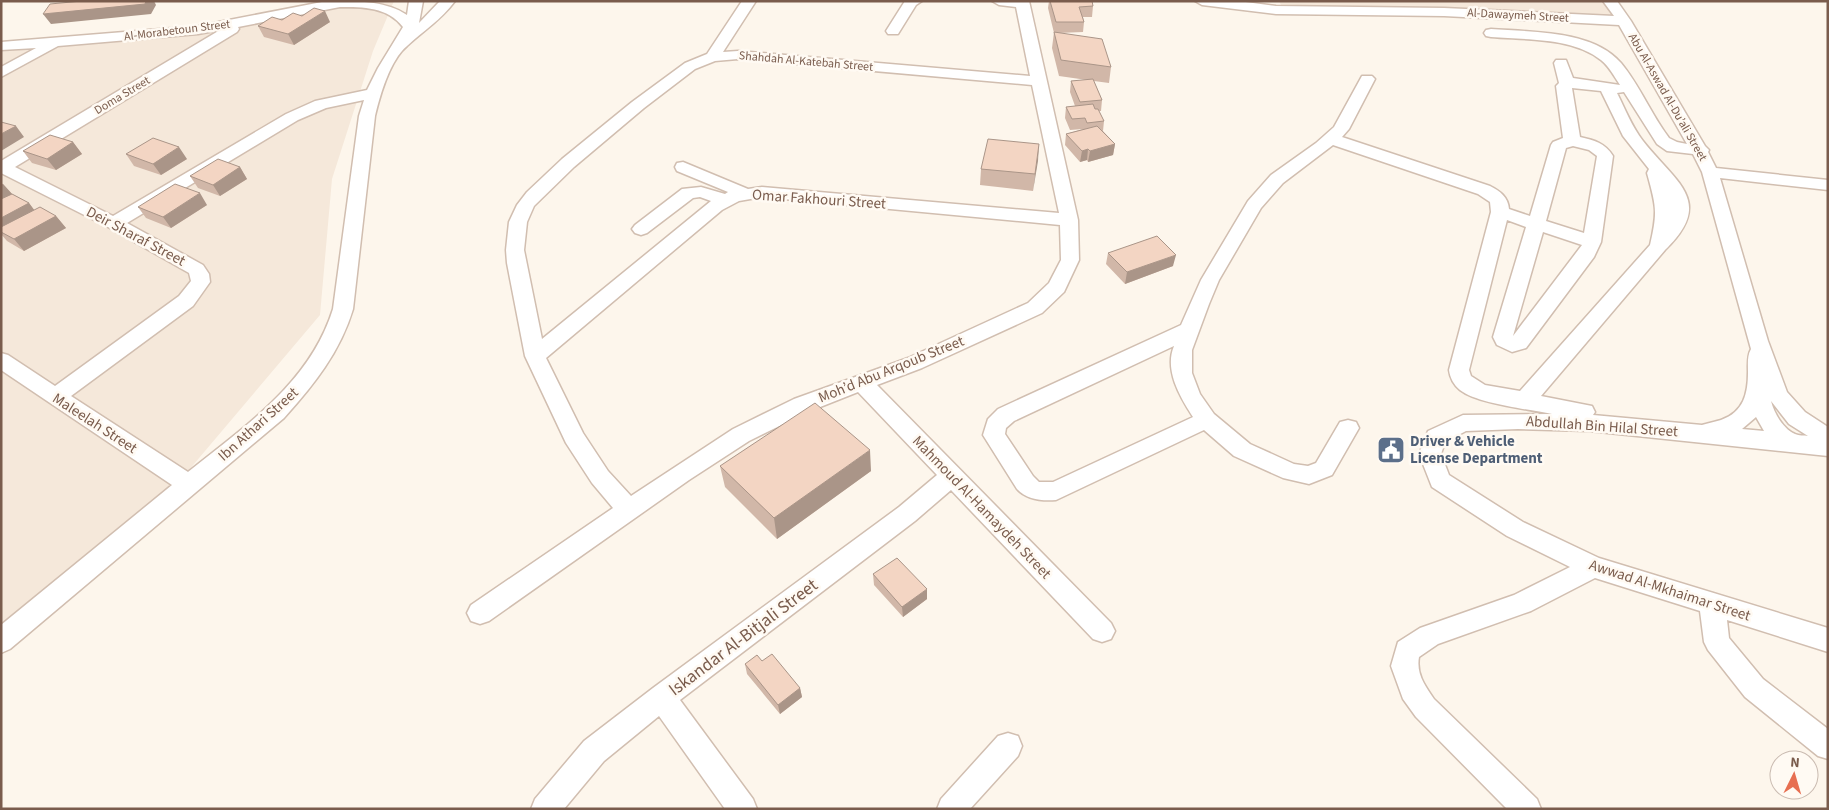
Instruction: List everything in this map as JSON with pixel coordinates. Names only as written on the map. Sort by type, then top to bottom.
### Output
[{"type":"street","name":"Ibn Athari Street","points":[[1,641],[276,412],[302,385],[320,361],[332,340],[343,309],[367,116],[372,94],[390,60],[408,35],[415,14],[416,1]]},
{"type":"street","name":"Ibn Athari Street","points":[[408,35],[430,21],[448,1]]},
{"type":"street","points":[[430,21],[465,1]]},
{"type":"street","points":[[712,57],[749,1]]},
{"type":"street","points":[[894,31],[911,2],[915,1]]},
{"type":"street","points":[[999,1],[1022,2]]},
{"type":"street","name":"Al-Dawaymeh Street","points":[[1202,1],[1274,6],[1440,6],[1526,16],[1624,21]]},
{"type":"street","points":[[1514,1],[1526,16]]},
{"type":"street","name":"Abu Al-Aswad Al-Du’ali Street","points":[[1610,1],[1624,21],[1701,150],[1710,172],[1758,341]]},
{"type":"street","name":"Al-Morabetoun Street","points":[[1,46],[198,30],[344,2],[379,6],[394,11],[405,19],[408,35]]},
{"type":"street","name":"Moh’d Abu Arqoub Street","points":[[480,613],[710,453],[748,431],[802,405],[915,363],[1035,308],[1057,287],[1070,260],[1069,220],[1022,2]]},
{"type":"street","name":"Doma Street","points":[[2,168],[244,22]]},
{"type":"street","points":[[1491,33],[1561,40],[1594,50],[1610,60],[1663,141],[1673,146],[1701,150]]},
{"type":"street","points":[[1,73],[56,42]]},
{"type":"street","name":"Shahdah Al-Katebah Street","points":[[628,510],[600,476],[574,437],[535,356],[518,277],[515,250],[518,222],[526,205],[533,196],[568,163],[624,116],[690,66],[712,57],[738,55],[1038,81]]},
{"type":"street","points":[[1561,63],[1567,84],[1564,86],[1572,141]]},
{"type":"street","points":[[1348,428],[1324,469],[1309,475],[1291,472],[1242,450],[1206,420],[1190,396],[1182,373],[1182,350],[1210,280],[1261,196],[1277,179],[1331,139],[1341,129],[1367,79]]},
{"type":"street","points":[[1567,84],[1632,91]]},
{"type":"street","points":[[1524,401],[1659,246],[1670,238],[1681,218],[1681,206],[1671,182],[1632,136],[1606,88]]},
{"type":"street","points":[[114,224],[292,117],[321,104],[372,94]]},
{"type":"street","points":[[1331,139],[1484,190],[1498,200],[1501,205],[1459,370],[1460,376],[1472,388],[1524,401],[1603,415],[1650,428]]},
{"type":"street","points":[[1572,141],[1600,149],[1605,156],[1592,242],[1587,253],[1519,343],[1512,345],[1504,340],[1503,337],[1559,145],[1572,141]]},
{"type":"street","points":[[683,167],[745,193]]},
{"type":"street","name":"Deir Sharaf Street","points":[[2,168],[114,224],[196,269],[200,274],[201,282],[186,301],[55,397]]},
{"type":"street","points":[[1710,172],[1828,185]]},
{"type":"street","points":[[641,229],[688,193],[701,192],[725,200]]},
{"type":"street","name":"Omar Fakhouri Street","points":[[535,356],[725,200],[745,193],[762,192],[1069,220]]},
{"type":"street","points":[[1500,212],[1592,242]]},
{"type":"street","points":[[1190,330],[1006,415],[996,425],[994,435],[1028,486],[1039,491],[1048,492],[1206,420]]},
{"type":"street","points":[[1758,341],[1758,398],[1767,417],[1777,431],[1789,442]]},
{"type":"street","points":[[1758,341],[1782,401],[1808,426],[1828,438]]},
{"type":"street","name":"Maleelah Street","points":[[1,360],[189,485]]},
{"type":"street","name":"Mahmoud Al-Hamaydeh Street","points":[[861,382],[1102,631]]},
{"type":"street","points":[[1696,433],[1718,430],[1736,423],[1752,408],[1758,389]]},
{"type":"street","name":"Abdullah Bin Hilal Street","points":[[1440,482],[1430,454],[1436,437],[1463,423],[1518,421],[1589,423],[1828,447]]},
{"type":"street","name":"Abdullah Bin Hilal Street","points":[[1789,442],[1806,453],[1828,458]]},
{"type":"street","name":"Iskandar Al-Bitjali Street","points":[[545,809],[594,751],[662,696],[907,514],[952,476]]},
{"type":"street","name":"Awwad Al-Mkhaimar Street","points":[[1440,482],[1515,529],[1593,567],[1828,640]]},
{"type":"street","points":[[1527,809],[1425,708],[1412,690],[1404,666],[1407,650],[1429,636],[1522,603],[1593,567]]},
{"type":"street","points":[[1712,604],[1717,642],[1754,688],[1828,746]]},
{"type":"street","points":[[662,696],[743,809]]},
{"type":"street","points":[[951,809],[1008,746]]},
{"type":"shaded area","points":[[366,1],[394,1],[373,51],[332,179],[320,315],[183,477],[1,635],[1,51],[197,34]]},
{"type":"shaded area","points":[[1279,1],[1602,1],[1619,19],[1283,9]]},
{"type":"building","points":[[82,1],[146,1],[145,4],[43,14],[50,4]]},
{"type":"building","points":[[1050,1],[1092,1],[1093,6],[1079,7],[1084,22],[1056,22]]},
{"type":"building","points":[[314,8],[325,11],[288,34],[258,26],[272,17],[282,20],[293,13],[302,16]]},
{"type":"building","points":[[1054,32],[1102,39],[1111,67],[1061,60]]},
{"type":"building","points":[[1093,79],[1102,100],[1080,102],[1071,81]]},
{"type":"building","points":[[1093,104],[1104,121],[1087,123],[1085,118],[1072,119],[1066,107]]},
{"type":"building","points":[[1,122],[16,126],[1,134]]},
{"type":"building","points":[[1097,126],[1115,144],[1090,151],[1088,149],[1082,151],[1066,134]]},
{"type":"building","points":[[50,135],[73,142],[47,159],[23,151]]},
{"type":"building","points":[[153,138],[179,147],[153,164],[126,154]]},
{"type":"building","points":[[988,139],[1039,144],[1035,174],[981,169]]},
{"type":"building","points":[[218,159],[240,167],[213,185],[190,176]]},
{"type":"building","points":[[175,184],[200,193],[163,217],[138,207]]},
{"type":"building","points":[[12,194],[29,203],[1,218],[1,199]]},
{"type":"building","points":[[40,207],[56,216],[14,239],[1,232],[1,227]]},
{"type":"building","points":[[1157,236],[1176,255],[1127,272],[1108,253]]},
{"type":"building","points":[[815,403],[870,450],[774,518],[720,466]]},
{"type":"building","points":[[897,558],[927,589],[902,607],[873,574]]},
{"type":"building","points":[[772,654],[800,688],[778,705],[745,664],[757,655],[762,661]]},
{"type":"place","name":"Driver & Vehicle License Department","points":[[1391,450]]}]
